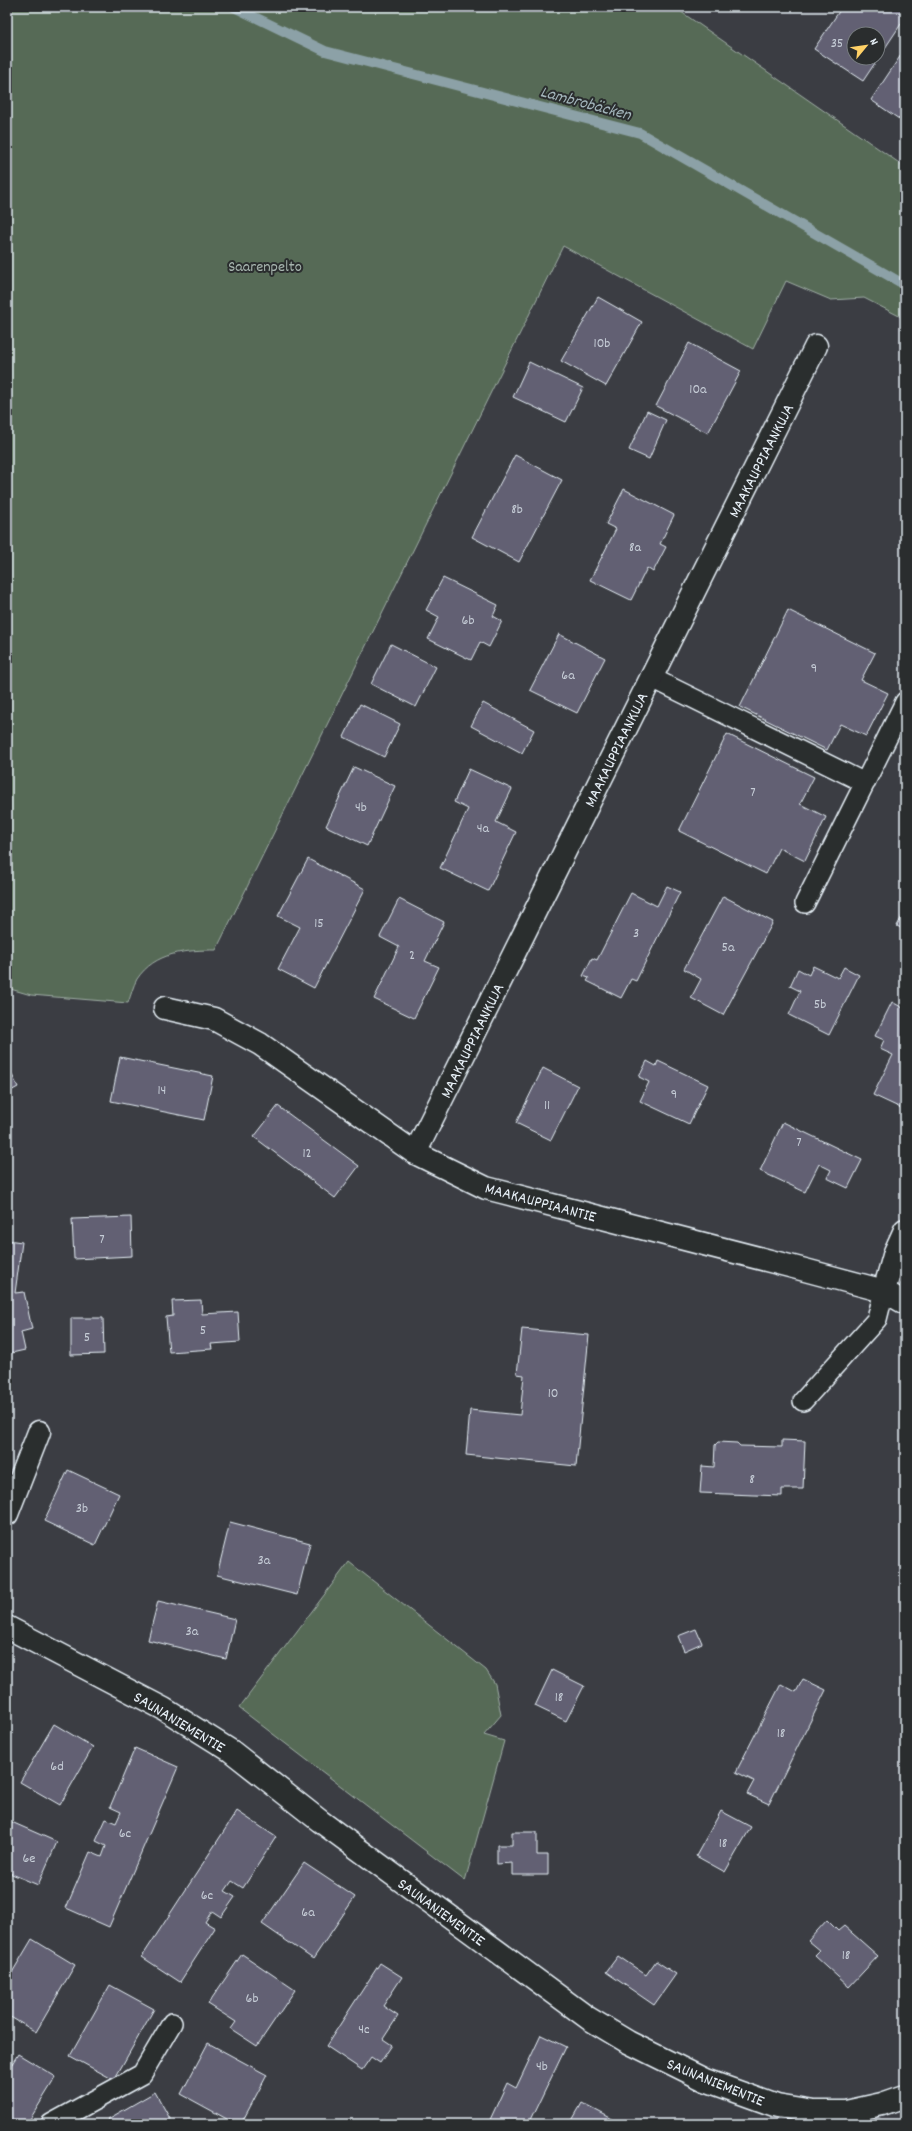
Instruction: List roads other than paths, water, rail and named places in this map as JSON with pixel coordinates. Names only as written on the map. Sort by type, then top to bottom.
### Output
[{"type":"street","name":"MAAKAUPPIAANKUJA","points":[[415,1153],[816,346]]},
{"type":"street","name":"MAAKAUPPIAANTIE","points":[[165,1008],[214,1019],[260,1044],[415,1153],[486,1188],[884,1291],[905,1303]]},
{"type":"street","points":[[884,1291],[895,1252],[905,1230]]},
{"type":"street","points":[[7,1514],[39,1432]]},
{"type":"street","name":"SAUNANIEMENTIE","points":[[7,1627],[164,1709],[231,1751],[320,1821],[556,1995],[588,2018],[628,2042],[706,2080],[777,2106],[814,2112],[846,2112],[882,2104],[905,2096]]},
{"type":"lane","points":[[650,678],[865,782]]},
{"type":"lane","points":[[805,903],[905,702]]},
{"type":"lane","points":[[803,1402],[876,1319],[884,1291]]},
{"type":"lane","points":[[52,2124],[142,2074],[172,2023]]},
{"type":"waterway","name":"Lambrobäcken","points":[[234,7],[325,51],[640,133],[905,285]]},
{"type":"park label","name":"Saarenpelto","points":[[265,265]]}]
